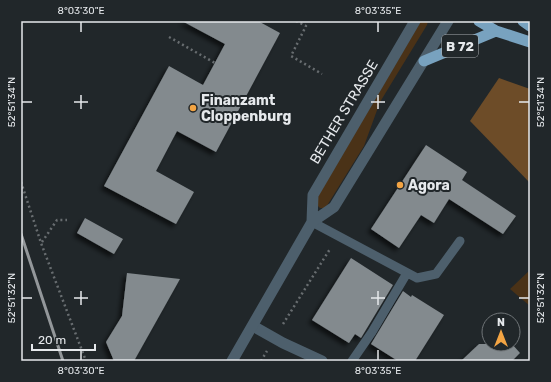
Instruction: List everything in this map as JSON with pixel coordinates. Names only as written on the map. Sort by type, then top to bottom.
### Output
[{"type":"highway","name":"B 72","points":[[479,21],[496,31],[530,42]]},
{"type":"highway","points":[[523,21],[530,26]]},
{"type":"highway","name":"B 72","points":[[424,61],[496,31]]},
{"type":"street","name":"BETHER STRASSE","points":[[312,222],[313,195],[415,21]]},
{"type":"street","name":"BETHER STRASSE","points":[[232,361],[312,222],[334,207],[448,21]]},
{"type":"street","points":[[253,326],[322,361]]},
{"type":"lane","points":[[312,222],[416,278],[436,274],[460,241]]},
{"type":"lane","points":[[352,361],[372,332],[407,274]]},
{"type":"path","points":[[296,21],[306,26],[291,56],[322,74]]},
{"type":"path","points":[[169,37],[215,64]]},
{"type":"path","points":[[21,182],[41,243],[86,361]]},
{"type":"path","points":[[41,243],[57,220],[68,220]]},
{"type":"path","points":[[275,338],[338,236]]},
{"type":"shaded area","points":[[421,21],[428,21],[427,25],[380,102],[364,146],[328,204],[325,208],[320,208],[317,205],[317,198]]},
{"type":"shaded area","points":[[499,78],[530,89],[530,183],[470,121]]},
{"type":"shaded area","points":[[530,270],[530,306],[510,289]]},
{"type":"building","name":"Finanzamt Cloppenburg","points":[[182,21],[258,21],[280,33],[216,152],[177,131],[156,171],[194,192],[176,224],[104,186],[169,66],[203,85],[225,44]]},
{"type":"building","points":[[426,145],[467,172],[462,180],[516,216],[503,234],[449,199],[434,223],[421,215],[399,248],[371,229]]},
{"type":"building","points":[[85,218],[123,239],[114,254],[77,233]]},
{"type":"building","points":[[351,258],[393,285],[361,338],[355,334],[349,343],[312,320]]},
{"type":"building","points":[[127,273],[180,279],[134,361],[114,361],[106,342],[122,316]]},
{"type":"building","points":[[403,291],[444,315],[415,361],[398,361],[371,344]]},
{"type":"building","points":[[479,344],[481,344],[481,352],[520,353],[512,361],[461,361]]},
{"type":"railway","points":[[21,234],[63,361]]},
{"type":"place","name":"Finanzamt Cloppenburg","points":[[193,108]]},
{"type":"place","name":"Agora","points":[[400,185]]}]
